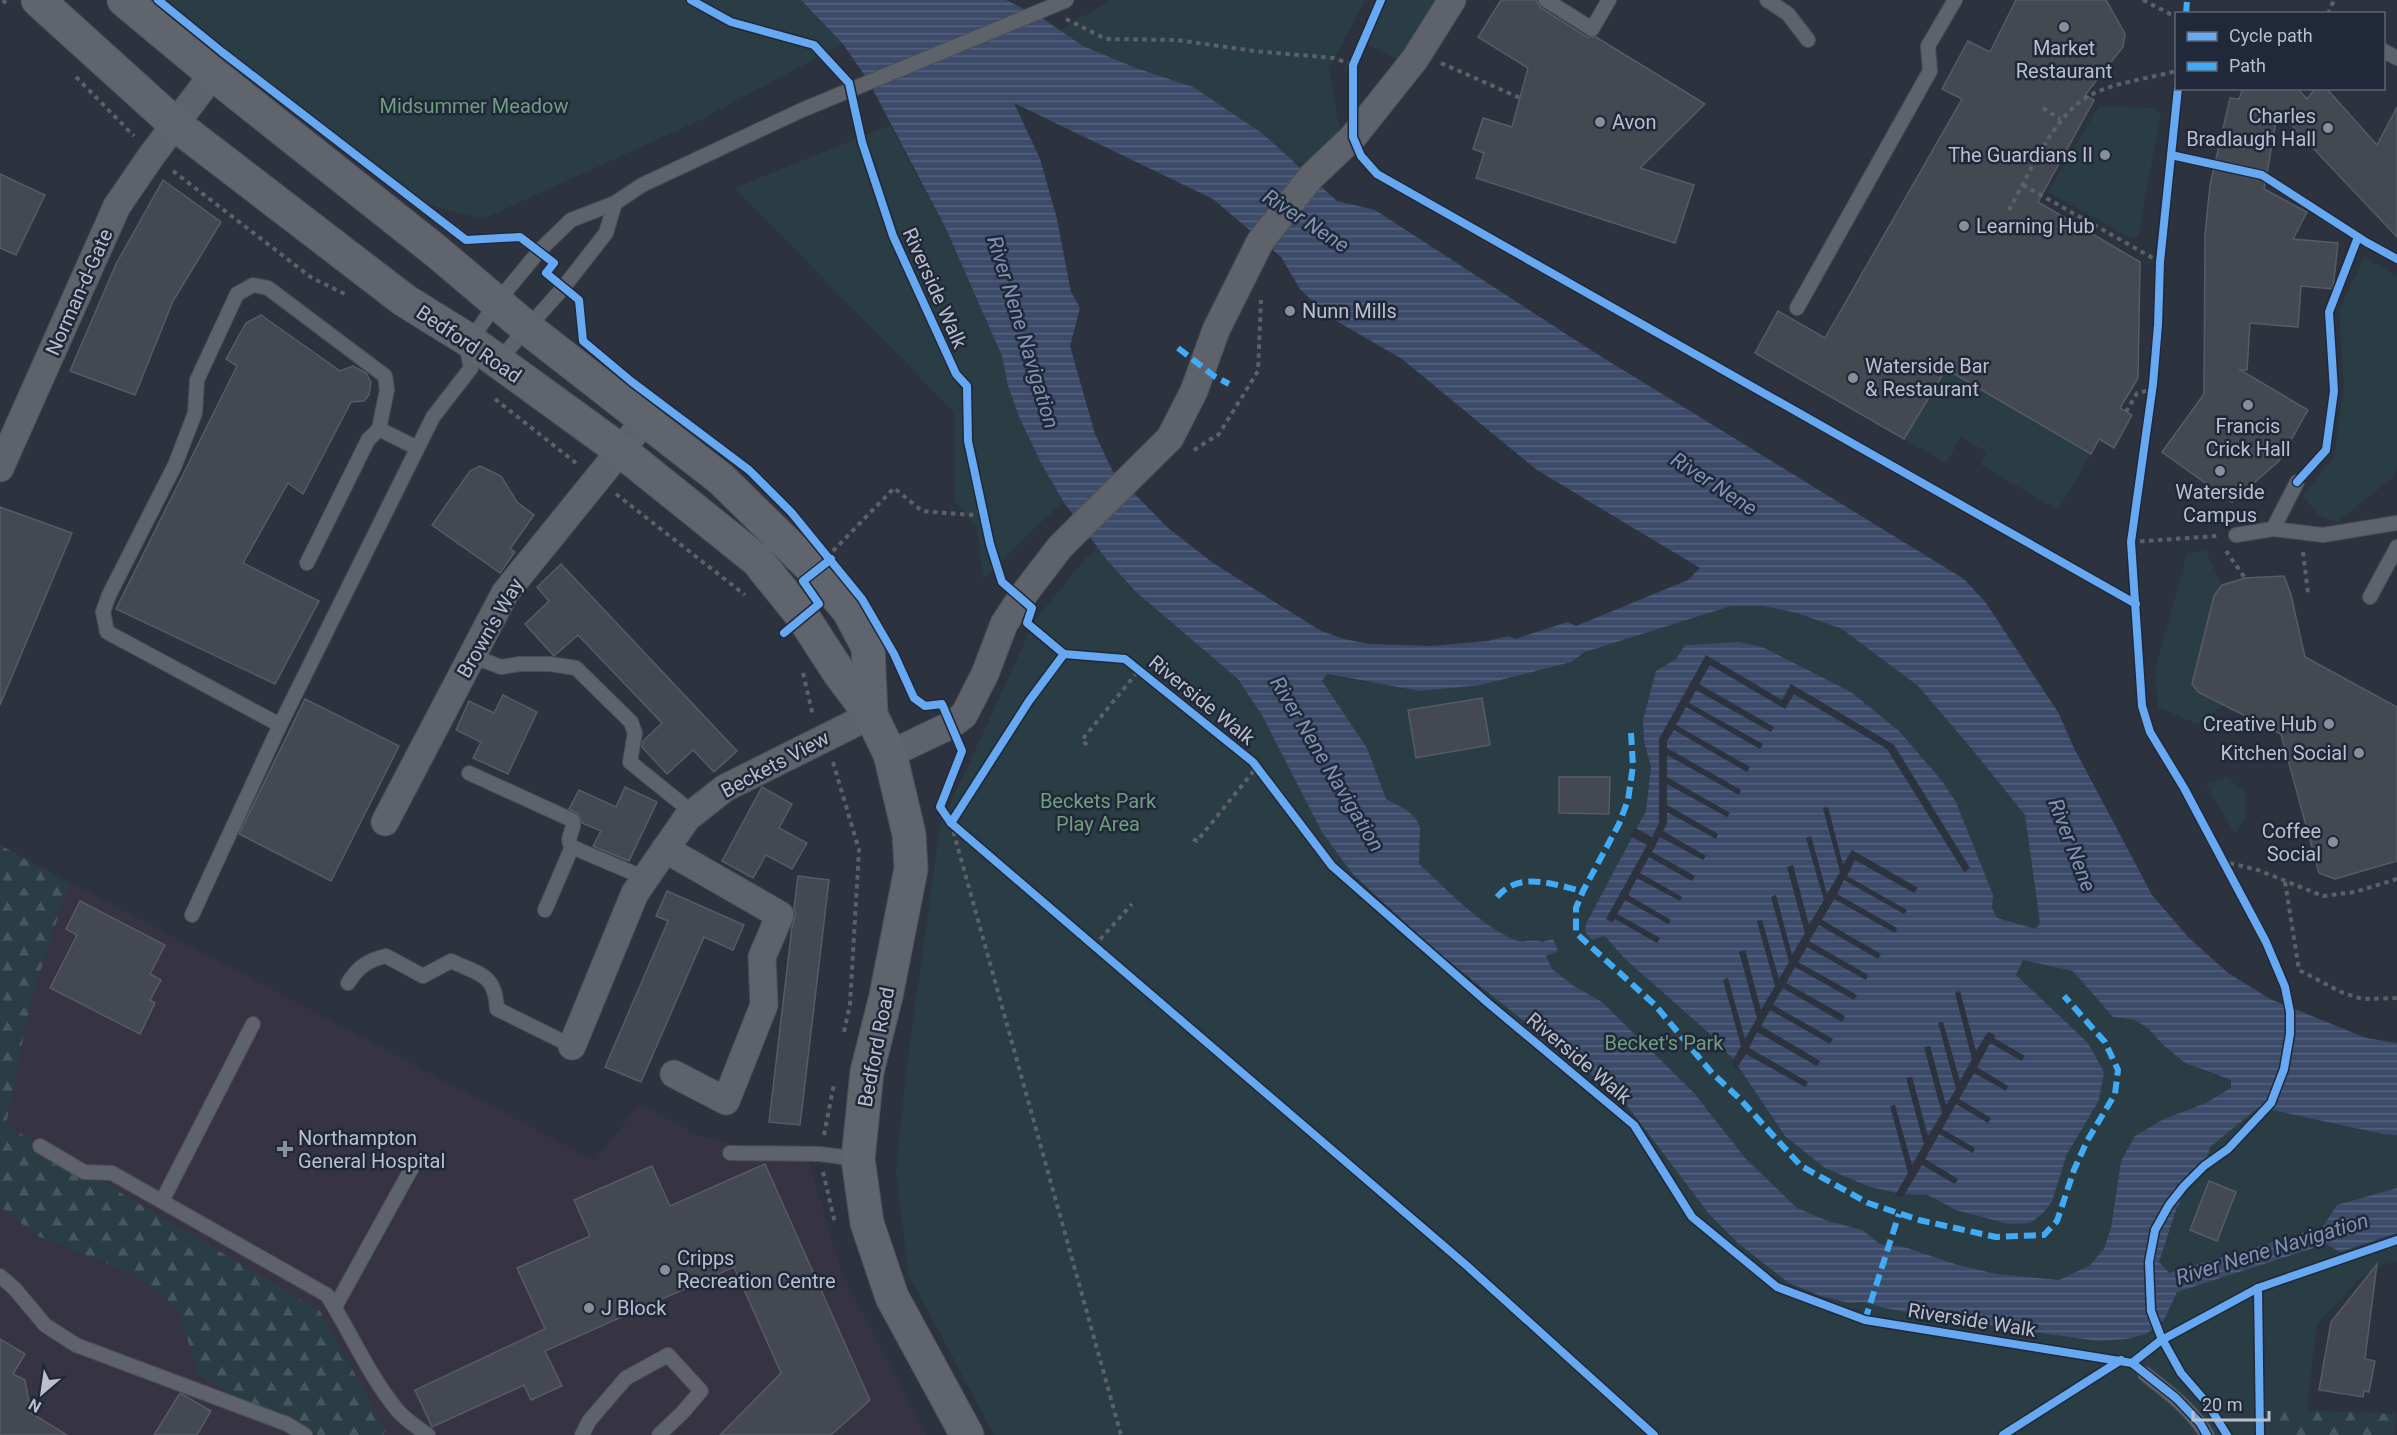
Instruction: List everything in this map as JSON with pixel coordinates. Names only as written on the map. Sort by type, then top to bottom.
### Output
[{"type":"main road","name":"Bedford Road","points":[[38,0],[176,125],[480,357],[620,450],[757,560],[803,617],[840,674],[871,715],[890,754],[909,834],[910,869],[886,996],[867,1072],[858,1159],[867,1223],[892,1297],[968,1435]]},
{"type":"main road","name":"Bedford Road","points":[[124,0],[527,328],[822,558],[868,647],[871,715]]},
{"type":"street","points":[[890,754],[951,725],[964,715],[985,674],[1004,624],[1060,547],[1170,438],[1194,391],[1216,330],[1260,242],[1311,177],[1353,137],[1414,59],[1452,0]]},
{"type":"street","name":"Norman-d-Gate","points":[[0,468],[117,206],[213,74]]},
{"type":"street","name":"Brown's Way","points":[[385,822],[505,593],[645,420]]},
{"type":"street","name":"Beckets View","points":[[572,1046],[635,893],[687,818],[725,788],[871,715]]},
{"type":"street","points":[[665,849],[780,915],[762,957],[764,1005],[726,1101],[674,1074]]},
{"type":"lane","points":[[480,357],[497,302],[540,250],[571,220],[615,202],[642,185],[802,110],[1068,0]]},
{"type":"lane","points":[[1546,0],[1592,29],[1609,0]]},
{"type":"lane","points":[[1767,0],[1788,14],[1808,40]]},
{"type":"lane","points":[[1797,308],[1930,71],[1928,46],[1955,0]]},
{"type":"lane","points":[[192,915],[280,725],[433,417],[480,357],[527,328],[563,288],[606,233],[615,202]]},
{"type":"lane","points":[[280,725],[107,632],[102,612],[175,465],[195,413],[197,380],[237,294],[253,285],[268,288],[385,376],[387,390],[379,429],[368,440],[307,563]]},
{"type":"lane","points":[[379,429],[417,448]]},
{"type":"lane","points":[[2273,529],[2297,482]]},
{"type":"lane","points":[[2236,535],[2273,529],[2323,535],[2397,523]]},
{"type":"lane","points":[[2370,597],[2397,547]]},
{"type":"lane","points":[[472,656],[501,667],[550,664],[576,668],[631,722],[635,732],[630,762],[693,813]]},
{"type":"lane","points":[[469,773],[572,820],[574,825],[568,838],[568,843],[572,847],[645,878]]},
{"type":"lane","points":[[545,909],[572,847]]},
{"type":"lane","points":[[348,983],[357,969],[373,959],[386,956],[423,976],[452,961],[487,978],[496,991],[497,1010],[572,1046]]},
{"type":"lane","points":[[162,1201],[253,1024]]},
{"type":"lane","points":[[40,1146],[84,1172],[112,1173],[327,1295],[348,1328],[366,1364],[399,1413],[428,1435]]},
{"type":"lane","points":[[730,1154],[820,1154],[858,1159]]},
{"type":"lane","points":[[335,1307],[414,1164]]},
{"type":"lane","points":[[0,1276],[14,1288],[45,1325],[76,1345],[287,1424],[305,1435]]},
{"type":"lane","points":[[582,1435],[589,1421],[626,1378],[668,1355],[700,1391],[683,1412],[659,1435]]},
{"type":"lane","points":[[2145,1374],[2176,1398],[2200,1423],[2207,1435]]},
{"type":"path","points":[[2142,0],[2175,17]]},
{"type":"path","points":[[1062,15],[1070,22],[1106,39],[1177,40],[1254,51],[1334,58],[1353,65]]},
{"type":"path","points":[[1435,60],[1520,98]]},
{"type":"path","points":[[2009,210],[2060,119],[2086,97],[2108,88],[2175,72]]},
{"type":"path","points":[[2043,108],[2060,119]]},
{"type":"path","points":[[152,155],[312,278],[353,298]]},
{"type":"path","points":[[2023,185],[2160,262]]},
{"type":"path","points":[[1192,451],[1219,434],[1258,371],[1262,292]]},
{"type":"path","points":[[2126,412],[2137,393],[2151,390]]},
{"type":"path","points":[[490,394],[579,465]]},
{"type":"path","points":[[822,558],[894,488],[922,511],[971,515],[982,511]]},
{"type":"path","points":[[614,492],[751,599]]},
{"type":"path","points":[[980,502],[985,522]]},
{"type":"path","points":[[2301,532],[2308,593]]},
{"type":"path","points":[[2131,542],[2236,535]]},
{"type":"path","points":[[2215,536],[2245,578]]},
{"type":"path","points":[[1087,745],[1082,740],[1136,667]]},
{"type":"path","points":[[802,669],[814,720]]},
{"type":"path","points":[[829,753],[859,850],[850,1004],[843,1039]]},
{"type":"path","points":[[1192,839],[1197,841],[1255,764]]},
{"type":"path","points":[[957,814],[951,823],[1121,1435]]},
{"type":"path","points":[[946,815],[960,831]]},
{"type":"path","points":[[2221,861],[2258,870],[2323,896],[2355,892],[2397,879]]},
{"type":"path","points":[[2285,882],[2299,970],[2342,992],[2362,999],[2397,998]]},
{"type":"path","points":[[1094,946],[1132,904]]},
{"type":"path","points":[[1085,938],[1103,953]]},
{"type":"path","points":[[820,1154],[836,1073]]},
{"type":"path","points":[[2248,1294],[2268,1285]]},
{"type":"path","points":[[2258,1288],[2260,1435]]},
{"type":"path","points":[[2110,1358],[2132,1364],[2145,1374]]},
{"type":"path","points":[[2003,1435],[2121,1360]]},
{"type":"shaded area","name":"Northampton General Hospital","points":[[0,845],[595,1161],[639,1104],[700,1136],[809,1162],[841,1271],[926,1435],[0,1435]]},
{"type":"green space","name":"Midsummer Meadow","points":[[154,0],[801,0],[843,44],[700,120],[483,219],[428,205],[222,58]]},
{"type":"green space","points":[[1111,0],[1365,0],[1329,69],[1340,131],[1309,164],[1293,161],[1263,134],[1136,68],[1083,46],[1060,30]]},
{"type":"green space","points":[[1387,0],[1438,0],[1398,60],[1367,44]]},
{"type":"green space","points":[[2099,106],[2155,108],[2161,113],[2138,237],[2131,238],[2048,192]]},
{"type":"green space","points":[[890,125],[947,233],[1002,356],[1041,463],[1063,501],[983,579],[977,526],[955,502],[954,412],[735,188]]},
{"type":"green space","points":[[2364,257],[2397,276],[2397,468],[2391,479],[2337,522],[2318,515],[2303,495],[2334,457],[2344,385],[2339,311]]},
{"type":"green space","points":[[1955,352],[2091,454],[2058,510],[1981,465],[1987,452],[1961,437],[1946,463],[1904,439]]},
{"type":"green space","name":"Becket's Park","points":[[1097,545],[1107,560],[1136,592],[1209,652],[1366,682],[1571,662],[1591,650],[1731,606],[1763,606],[1797,613],[1842,629],[1918,686],[2025,815],[2040,923],[2113,1017],[2135,1020],[2150,1029],[2162,1044],[2185,1063],[2209,1073],[2383,1134],[2397,1135],[2397,1261],[2381,1265],[2359,1279],[2317,1324],[2307,1410],[2276,1409],[2274,1435],[994,1435],[908,1273],[896,1172],[906,1070],[940,827],[1035,620]]},
{"type":"green space","points":[[2205,550],[2222,585],[2214,596],[2192,684],[2198,692],[2224,705],[2198,724],[2158,707],[2155,670],[2187,554]]},
{"type":"green space","points":[[2227,777],[2246,793],[2245,819],[2235,834],[2206,784]]},
{"type":"green space","points":[[0,845],[69,883],[31,1000],[6,1125],[320,1311],[386,1430],[383,1435],[318,1435],[241,1399],[199,1376],[178,1309],[136,1275],[37,1236],[0,1206]]},
{"type":"green space","points":[[2275,1409],[2396,1414],[2394,1435],[2274,1435]]},
{"type":"water","points":[[801,0],[1006,0],[1042,18],[1083,46],[1136,68],[1193,87],[1263,134],[1337,201],[1375,210],[1597,354],[1964,579],[1986,603],[2058,712],[2074,748],[2152,895],[2189,938],[2228,973],[2270,999],[2366,1038],[2397,1043],[2397,1135],[2383,1134],[2259,1107],[2210,1147],[2205,1166],[2183,1195],[2176,1210],[2159,1262],[2169,1273],[2323,1227],[2337,1205],[2397,1188],[2397,1233],[2340,1252],[2326,1244],[2177,1292],[2164,1320],[2146,1334],[2127,1339],[2098,1341],[1943,1319],[1864,1302],[1849,1303],[1821,1296],[1789,1283],[1739,1244],[1710,1215],[1622,1099],[1431,947],[1352,873],[1322,832],[1263,717],[1238,679],[1136,592],[1107,560],[1063,501],[1041,463],[1020,419],[1008,386],[1002,356],[946,229],[868,80],[843,44]],"holes":[[[1014,103],[1213,199],[1281,257],[1300,289],[1328,316],[1402,359],[1537,470],[1700,568],[1688,580],[1576,626],[1568,622],[1515,639],[1509,636],[1488,641],[1432,646],[1370,644],[1344,639],[1321,631],[1213,563],[1168,528],[1113,472],[1095,434],[1070,346],[1080,308],[1071,292],[1057,219],[1040,159]],[[1731,606],[1763,606],[1797,613],[1842,629],[1918,686],[2025,815],[2040,923],[2036,929],[1997,918],[1992,908],[1993,895],[1956,802],[1942,781],[1899,731],[1851,692],[1762,647],[1739,642],[1685,645],[1676,659],[1656,671],[1643,720],[1644,741],[1651,767],[1646,811],[1586,924],[1585,932],[1592,940],[1605,936],[1624,958],[1709,1033],[1734,1060],[1785,1136],[1825,1168],[1870,1187],[1901,1194],[1928,1195],[1956,1210],[2008,1224],[2030,1223],[2043,1213],[2052,1201],[2067,1154],[2099,1100],[2104,1072],[2088,1043],[2016,975],[2023,960],[2073,971],[2113,1017],[2135,1020],[2149,1029],[2162,1044],[2185,1063],[2231,1080],[2231,1088],[2206,1103],[2162,1120],[2135,1136],[2121,1161],[2111,1228],[2104,1249],[2089,1266],[2059,1280],[1996,1274],[1958,1265],[1904,1247],[1880,1244],[1862,1230],[1828,1221],[1797,1208],[1745,1158],[1694,1093],[1602,1002],[1574,986],[1552,969],[1546,956],[1558,951],[1553,939],[1542,942],[1521,941],[1501,933],[1464,906],[1419,864],[1420,827],[1416,819],[1407,810],[1386,799],[1367,748],[1322,681],[1327,674],[1420,691],[1481,685],[1571,662],[1585,652]]]},
{"type":"pier","points":[[1706,655],[1782,700],[1791,684],[1894,745],[1970,868],[1964,872],[1887,749],[1794,694],[1785,709],[1710,665],[1699,684],[1774,727],[1771,732],[1696,690],[1689,703],[1763,744],[1760,749],[1686,707],[1676,725],[1750,767],[1747,772],[1674,730],[1667,741],[1667,748],[1741,790],[1739,795],[1667,755],[1667,777],[1730,813],[1727,817],[1667,784],[1667,805],[1718,834],[1716,839],[1667,812],[1667,824],[1663,831],[1706,856],[1703,860],[1660,837],[1652,852],[1695,876],[1692,881],[1649,857],[1640,873],[1682,897],[1680,901],[1637,878],[1628,895],[1671,920],[1668,924],[1625,900],[1617,914],[1660,938],[1657,943],[1615,919],[1612,922],[1606,919],[1647,845],[1630,836],[1635,828],[1652,837],[1659,823],[1659,739]]},
{"type":"pier","points":[[1828,807],[1843,865],[1852,850],[1918,888],[1914,893],[1855,860],[1847,876],[1907,910],[1904,914],[1844,880],[1837,894],[1897,928],[1895,933],[1834,899],[1822,920],[1881,954],[1878,959],[1819,925],[1809,941],[1868,975],[1866,980],[1807,947],[1798,962],[1857,995],[1854,1000],[1795,967],[1786,983],[1845,1016],[1842,1022],[1783,988],[1773,1005],[1833,1039],[1830,1044],[1770,1010],[1761,1026],[1820,1061],[1817,1066],[1757,1032],[1749,1048],[1808,1082],[1805,1087],[1746,1054],[1736,1069],[1732,1062],[1741,1046],[1723,980],[1728,978],[1745,1039],[1757,1018],[1739,952],[1745,950],[1761,1010],[1775,986],[1757,921],[1762,920],[1779,979],[1789,962],[1771,897],[1776,895],[1792,955],[1805,933],[1787,867],[1793,865],[1809,925],[1824,900],[1806,838],[1811,836],[1827,894],[1840,872],[1823,808]]},
{"type":"pier","points":[[1960,991],[1976,1051],[1988,1032],[2025,1056],[2022,1061],[1990,1043],[1977,1067],[2008,1086],[2006,1091],[1974,1073],[1959,1099],[1991,1118],[1988,1123],[1956,1104],[1942,1129],[1975,1148],[1973,1153],[1939,1134],[1925,1159],[1958,1179],[1955,1184],[1922,1165],[1903,1197],[1895,1196],[1908,1173],[1890,1106],[1895,1105],[1912,1165],[1924,1144],[1906,1078],[1912,1077],[1928,1136],[1942,1113],[1924,1047],[1930,1046],[1946,1105],[1956,1089],[1938,1023],[1943,1022],[1960,1081],[1972,1059],[1955,993]]},
{"type":"building","name":"Avon","points":[[1501,0],[1536,0],[1541,8],[1587,37],[1596,37],[1705,104],[1640,168],[1694,185],[1675,243],[1476,178],[1484,153],[1473,149],[1483,118],[1512,127],[1528,68],[1478,37]]},
{"type":"building","name":"Learning Hub","points":[[2016,0],[2106,0],[2125,34],[2123,47],[2085,95],[2094,100],[2038,202],[2140,262],[2138,378],[2120,408],[2132,415],[2114,448],[2099,439],[2091,454],[1946,369],[1904,439],[1755,353],[1778,311],[1825,338],[1962,99],[1942,89],[1968,41],[1990,52]]},
{"type":"building","points":[[2242,90],[2299,90],[2307,99],[2314,90],[2328,90],[2377,145],[2397,107],[2397,237],[2278,111],[2264,189],[2307,212],[2293,239],[2338,243],[2333,289],[2301,286],[2298,327],[2250,323],[2247,370],[2240,370],[2308,410],[2279,461],[2232,502],[2162,452],[2204,394],[2205,235],[2210,185],[2230,98],[2239,99]]},
{"type":"building","points":[[0,174],[45,195],[16,255],[0,248]]},
{"type":"building","points":[[163,180],[221,222],[173,301],[135,395],[70,371],[116,264]]},
{"type":"building","points":[[261,315],[340,371],[353,366],[366,373],[371,382],[369,395],[364,401],[351,402],[303,494],[288,483],[243,563],[319,601],[275,684],[116,609],[237,366],[226,359],[246,323]]},
{"type":"building","points":[[480,466],[501,476],[517,502],[534,515],[510,549],[515,552],[500,573],[432,525],[470,471]]},
{"type":"building","points":[[0,507],[72,533],[0,705]]},
{"type":"building","points":[[561,564],[737,751],[714,772],[693,750],[667,774],[642,747],[643,741],[662,723],[578,635],[554,656],[525,624],[549,601],[537,587]]},
{"type":"building","name":"Creative Hub","points":[[2284,576],[2291,595],[2305,657],[2397,707],[2397,861],[2335,879],[2319,873],[2281,734],[2198,692],[2192,684],[2214,596],[2222,585],[2245,578]]},
{"type":"building","points":[[503,695],[537,712],[508,774],[473,758],[481,742],[456,730],[469,701],[494,713]]},
{"type":"building","points":[[1482,698],[1490,745],[1416,758],[1408,710]]},
{"type":"building","points":[[305,699],[399,746],[331,881],[239,834]]},
{"type":"building","points":[[1559,777],[1610,777],[1609,814],[1559,813]]},
{"type":"building","points":[[625,787],[657,802],[629,861],[593,846],[601,831],[582,823],[578,814],[569,809],[579,790],[616,807]]},
{"type":"building","points":[[762,787],[792,804],[779,828],[807,843],[792,869],[766,855],[753,878],[722,861]]},
{"type":"building","points":[[798,876],[829,880],[800,1125],[769,1122],[792,927],[796,914],[794,909]]},
{"type":"building","points":[[667,891],[744,925],[733,950],[704,937],[641,1082],[605,1067],[668,921],[656,916]]},
{"type":"building","points":[[80,901],[165,945],[150,974],[161,980],[150,1000],[155,1003],[140,1034],[50,988],[77,935],[66,929]]},
{"type":"building","name":"J Block","points":[[765,1164],[870,1400],[831,1435],[720,1435],[781,1373],[734,1267],[545,1351],[562,1386],[531,1400],[524,1385],[432,1427],[415,1390],[545,1329],[517,1268],[590,1236],[574,1200],[652,1166],[670,1206]]},
{"type":"building","points":[[2209,1181],[2236,1192],[2217,1241],[2190,1230]]},
{"type":"building","points":[[2377,1264],[2365,1359],[2375,1361],[2369,1392],[2364,1391],[2363,1397],[2319,1390],[2331,1322]]},
{"type":"building","points":[[0,1339],[25,1354],[13,1374],[25,1380],[31,1413],[67,1435],[0,1435]]},
{"type":"building","points":[[180,1393],[211,1411],[197,1435],[154,1435]]},
{"type":"marked path","points":[[2186,12],[2187,0]]},
{"type":"marked path","points":[[1178,348],[1214,376],[1229,384]]},
{"type":"marked path","points":[[1631,733],[1633,766],[1628,800],[1619,824],[1576,908],[1576,933],[1655,1005],[1712,1073],[1739,1098],[1801,1166],[1868,1203],[1919,1220],[1996,1237],[2044,1235],[2057,1221],[2074,1170],[2087,1141],[2115,1094],[2118,1070],[2105,1042],[2064,996]]},
{"type":"marked path","points":[[1497,897],[1506,889],[1526,882],[1549,883],[1583,891]]},
{"type":"marked path","points":[[1865,1320],[1899,1214]]},
{"type":"cycle path","points":[[158,0],[466,240],[520,237],[554,263],[546,273],[579,300],[583,341],[632,382],[749,470],[791,512],[862,599],[894,654],[914,698],[925,706],[942,704],[962,751],[940,807],[951,823],[1466,1265],[1654,1435]]},
{"type":"cycle path","name":"Riverside Walk","points":[[691,0],[731,22],[814,45],[849,83],[862,142],[893,236],[956,374],[967,386],[968,441],[990,544],[1002,582],[1032,608],[1027,623],[1064,654],[1125,659],[1253,762],[1332,866],[1488,1003],[1634,1125],[1692,1217],[1777,1287],[1865,1320],[2132,1363],[2176,1398],[2200,1423],[2207,1435]]},
{"type":"cycle path","points":[[1381,0],[1353,65],[1353,137],[1361,156],[1377,174],[2136,604]]},
{"type":"cycle path","points":[[2178,90],[2160,262],[2153,384],[2131,542],[2142,706],[2150,732],[2184,788],[2266,942],[2285,987],[2290,1012],[2290,1034],[2284,1069],[2271,1103],[2228,1149],[2204,1166],[2169,1205],[2155,1230],[2149,1262],[2151,1311],[2161,1337],[2181,1373],[2207,1403],[2227,1435]]},
{"type":"cycle path","points":[[2171,155],[2262,175],[2366,242],[2397,259]]},
{"type":"cycle path","points":[[2297,482],[2326,450],[2334,391],[2329,312],[2358,237]]},
{"type":"cycle path","points":[[784,633],[819,604],[803,581],[831,559]]},
{"type":"cycle path","points":[[951,823],[1029,701],[1064,654]]},
{"type":"cycle path","points":[[2132,1363],[2160,1341],[2258,1288],[2397,1240]]},
{"type":"cycle path","points":[[2258,1288],[2260,1435]]},
{"type":"cycle path","points":[[2003,1435],[2121,1360]]},
{"type":"place","name":"Market Restaurant","points":[[2064,27]]},
{"type":"place","name":"Avon","points":[[1600,122]]},
{"type":"place","name":"Charles Bradlaugh Hall","points":[[2328,128]]},
{"type":"place","name":"The Guardians II","points":[[2105,155]]},
{"type":"place","name":"Learning Hub","points":[[1964,226]]},
{"type":"place","name":"Nunn Mills","points":[[1290,311]]},
{"type":"place","name":"Waterside Bar & Restaurant","points":[[1853,378]]},
{"type":"place","name":"Francis Crick Hall","points":[[2248,405]]},
{"type":"place","name":"Waterside Campus","points":[[2220,471]]},
{"type":"place","name":"Creative Hub","points":[[2329,724]]},
{"type":"place","name":"Kitchen Social","points":[[2359,753]]},
{"type":"place","name":"Coffee Social","points":[[2333,842]]},
{"type":"place","name":"Northampton General Hospital","points":[[285,1149]]},
{"type":"place","name":"Cripps Recreation Centre","points":[[665,1270]]},
{"type":"place","name":"J Block","points":[[589,1308]]},
{"type":"water label","name":"River Nene","points":[[1306,221]]},
{"type":"water label","name":"River Nene Navigation","points":[[1023,332]]},
{"type":"water label","name":"River Nene","points":[[1714,484]]},
{"type":"water label","name":"River Nene Navigation","points":[[1327,764]]},
{"type":"water label","name":"River Nene","points":[[2072,845]]},
{"type":"water label","name":"River Nene Navigation","points":[[2272,1249]]},
{"type":"park label","name":"Beckets Park Play Area","points":[[1098,812]]}]
